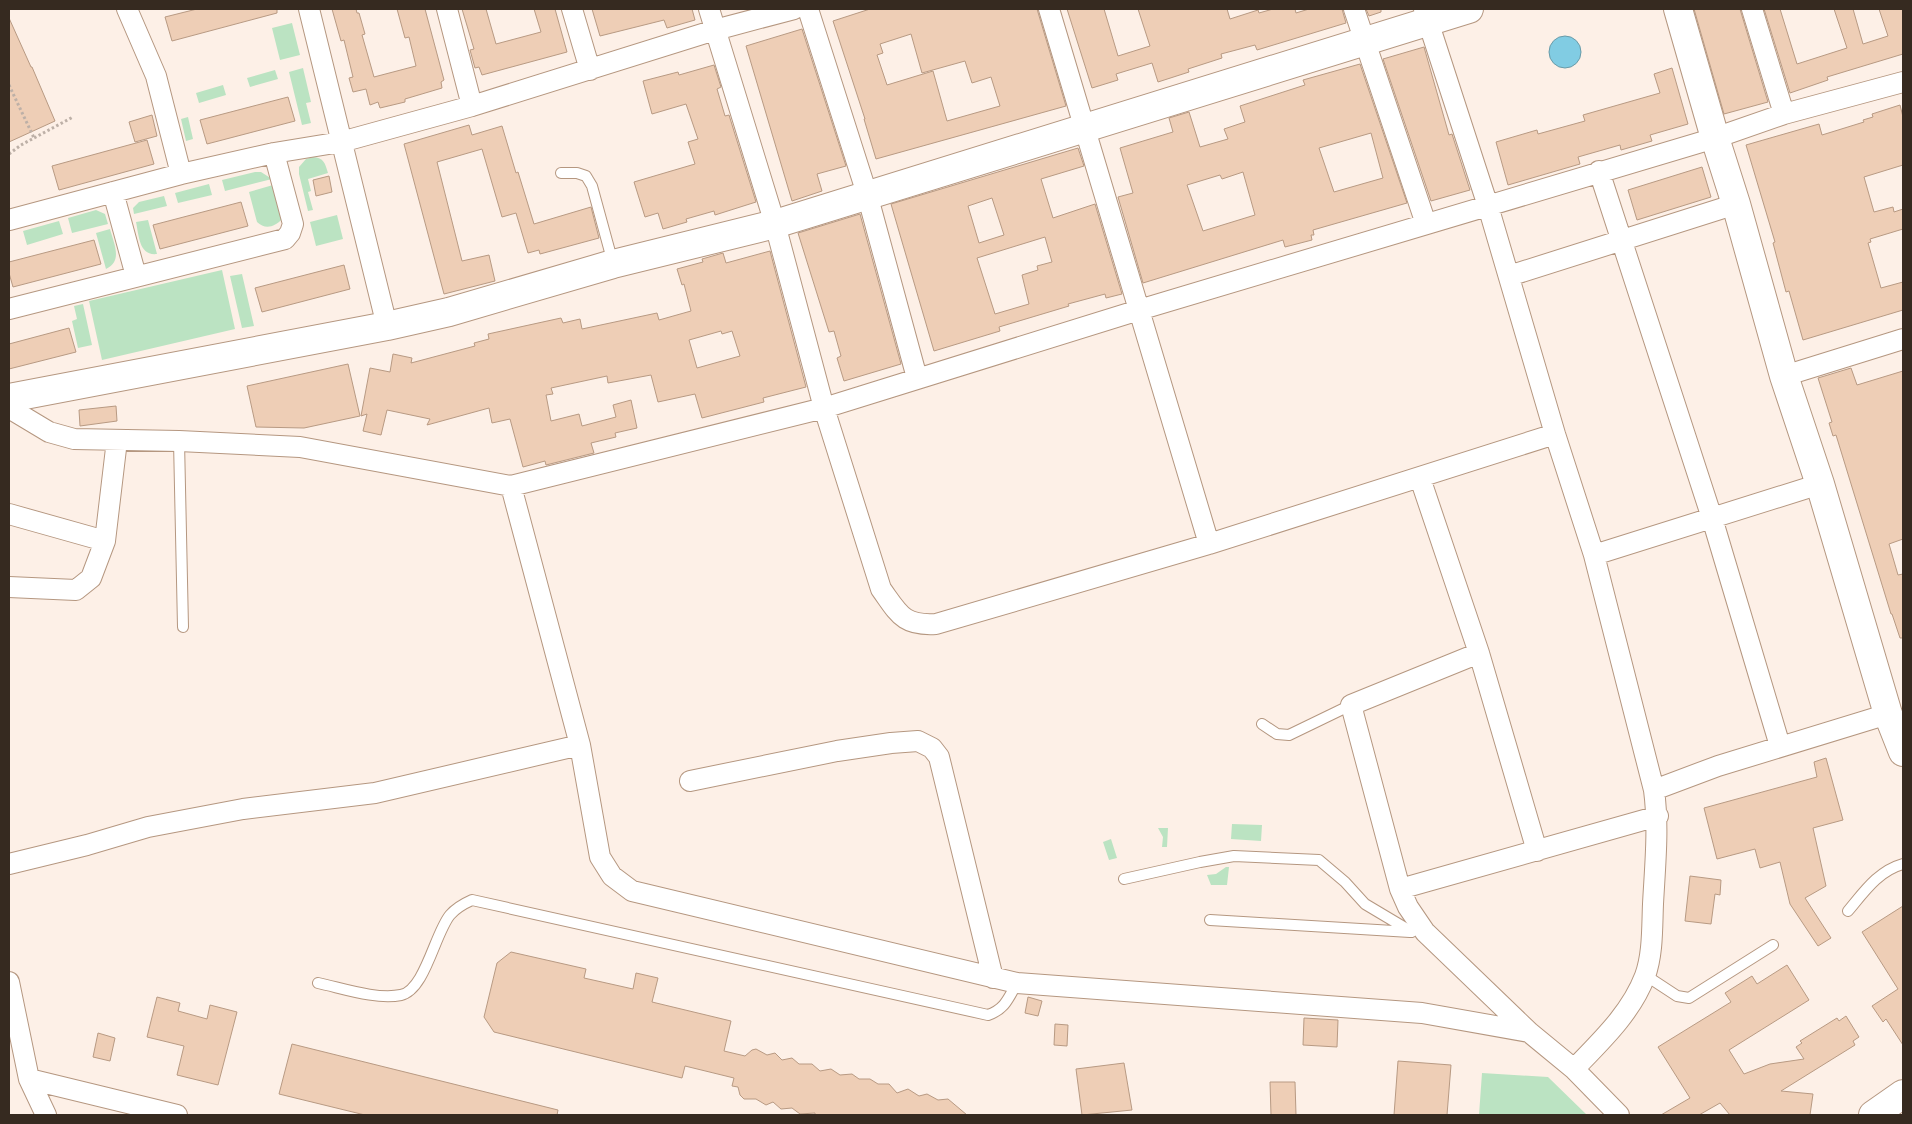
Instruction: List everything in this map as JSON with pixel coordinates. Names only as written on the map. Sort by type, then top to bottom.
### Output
[{"type":"main road","points":[[9,398],[387,326],[449,312],[614,264],[775,224],[1085,126],[1363,42],[1426,15],[1469,9]]},
{"type":"main road","points":[[1678,9],[1736,204],[1784,376],[1820,484],[1888,714],[1903,751]]},
{"type":"main road","points":[[1873,1115],[1903,1094]]},
{"type":"street","points":[[127,9],[156,76],[181,174]]},
{"type":"street","points":[[309,9],[387,326]]},
{"type":"street","points":[[447,9],[472,106]]},
{"type":"street","points":[[572,9],[590,70]]},
{"type":"street","points":[[709,9],[775,224],[824,408],[881,589],[897,612],[908,621],[920,625],[936,624],[1209,544],[1555,434]]},
{"type":"street","points":[[9,220],[181,174],[274,153],[341,142],[472,106],[715,30],[794,9]]},
{"type":"street","points":[[808,9],[867,194],[917,378]]},
{"type":"street","points":[[1049,9],[1209,544]]},
{"type":"street","points":[[1354,9],[1363,42],[1426,224]]},
{"type":"street","points":[[1752,9],[1784,114]]},
{"type":"street","points":[[1426,15],[1488,206],[1555,434],[1594,554],[1654,790],[1658,816],[1651,945],[1645,975],[1629,1008],[1574,1069]]},
{"type":"street","points":[[9,408],[49,432],[74,439],[179,441],[300,447],[511,486],[824,408],[1139,310],[1599,171],[1715,138],[1784,114],[1903,82]]},
{"type":"street","points":[[9,309],[285,239],[290,233],[293,224],[274,153]]},
{"type":"street","points":[[1599,171],[1712,518],[1780,746]]},
{"type":"street","points":[[113,192],[136,276]]},
{"type":"street","points":[[1509,276],[1736,204]]},
{"type":"street","points":[[1784,376],[1903,339]]},
{"type":"street","points":[[9,588],[76,590],[91,578],[105,541],[117,440]]},
{"type":"street","points":[[1420,478],[1480,654],[1537,851]]},
{"type":"street","points":[[1594,554],[1820,484]]},
{"type":"street","points":[[511,486],[580,745],[600,857],[612,876],[632,890],[1017,984],[1422,1012],[1529,1032]]},
{"type":"street","points":[[9,514],[105,541]]},
{"type":"street","points":[[1480,654],[1351,705],[1400,889],[1419,932],[1529,1032],[1574,1069],[1619,1115]]},
{"type":"street","points":[[1654,790],[1718,766],[1888,714]]},
{"type":"street","points":[[690,781],[837,751],[891,743],[918,741],[932,748],[939,757],[994,978]]},
{"type":"street","points":[[9,864],[148,827],[242,809],[375,793],[580,745]]},
{"type":"street","points":[[1400,889],[1658,816]]},
{"type":"street","points":[[9,982],[29,1080],[46,1115]]},
{"type":"street","points":[[29,1080],[177,1115]]},
{"type":"lane","points":[[561,173],[577,173],[586,176],[592,186],[614,264]]},
{"type":"lane","points":[[179,441],[183,627]]},
{"type":"lane","points":[[1262,724],[1277,734],[1289,735],[1351,705]]},
{"type":"lane","points":[[1124,879],[1234,856],[1319,860],[1345,882],[1365,904],[1419,932]]},
{"type":"lane","points":[[1848,912],[1879,875],[1892,867],[1903,864]]},
{"type":"lane","points":[[318,983],[381,996],[403,995],[416,985],[448,917],[459,906],[472,900],[988,1015],[998,1011],[1006,1003],[1017,984]]},
{"type":"lane","points":[[1210,920],[1419,932]]},
{"type":"lane","points":[[1645,975],[1677,996],[1689,998],[1773,945]]},
{"type":"path","points":[[9,85],[34,138]]},
{"type":"path","points":[[9,154],[73,116]]},
{"type":"green space","points":[[292,23],[300,55],[280,60],[272,28]]},
{"type":"green space","points":[[303,68],[311,102],[306,103],[311,123],[302,125],[289,72]]},
{"type":"green space","points":[[275,70],[278,79],[250,87],[247,78]]},
{"type":"green space","points":[[223,85],[226,95],[199,103],[196,93]]},
{"type":"green space","points":[[188,117],[193,139],[186,141],[181,119]]},
{"type":"green space","points":[[313,157],[324,162],[328,173],[308,179],[311,191],[308,192],[313,210],[308,211],[299,167],[306,159]]},
{"type":"green space","points":[[261,172],[272,179],[225,191],[222,180]]},
{"type":"green space","points":[[209,184],[212,195],[178,203],[175,193]]},
{"type":"green space","points":[[273,185],[282,219],[273,226],[267,227],[257,222],[249,192]]},
{"type":"green space","points":[[164,196],[167,206],[134,214],[133,208],[139,202]]},
{"type":"green space","points":[[96,210],[105,214],[108,224],[72,233],[68,218]]},
{"type":"green space","points":[[337,215],[343,239],[316,246],[310,222]]},
{"type":"green space","points":[[148,220],[157,254],[147,252],[139,239],[136,222]]},
{"type":"green space","points":[[59,221],[63,234],[27,245],[23,231]]},
{"type":"green space","points":[[110,229],[116,257],[111,266],[106,269],[96,233]]},
{"type":"green space","points":[[222,270],[235,329],[102,360],[89,301]]},
{"type":"green space","points":[[242,274],[254,326],[242,328],[230,276]]},
{"type":"green space","points":[[83,304],[92,345],[78,348],[72,321],[77,319],[74,306]]},
{"type":"green space","points":[[1232,824],[1262,825],[1261,841],[1231,839]]},
{"type":"green space","points":[[1158,828],[1168,828],[1167,847],[1162,847],[1163,837]]},
{"type":"green space","points":[[1111,839],[1117,858],[1109,860],[1103,842]]},
{"type":"green space","points":[[1229,867],[1227,885],[1211,885],[1207,875],[1216,874]]},
{"type":"green space","points":[[1482,1073],[1548,1077],[1587,1115],[1479,1115]]},
{"type":"water","points":[[1565,36],[1571,37],[1576,41],[1580,46],[1580,58],[1576,63],[1571,67],[1565,68],[1559,67],[1554,63],[1550,58],[1549,52],[1550,46],[1554,41],[1559,37]]},
{"type":"building","points":[[197,9],[277,9],[277,13],[172,41],[165,17]]},
{"type":"building","points":[[332,9],[356,9],[357,13],[359,13],[365,34],[362,35],[374,77],[416,66],[409,37],[405,38],[397,9],[425,9],[444,80],[441,82],[442,88],[405,99],[405,102],[380,108],[378,102],[370,105],[366,89],[353,92],[349,78],[353,77],[344,40],[341,41]]},
{"type":"building","points":[[462,9],[486,9],[496,44],[541,32],[534,9],[555,9],[567,52],[482,75],[479,67],[475,68],[470,50],[474,49]]},
{"type":"building","points":[[592,9],[692,9],[695,20],[667,28],[664,20],[600,36]]},
{"type":"building","points":[[870,9],[1037,9],[1066,106],[876,159],[833,21]],"holes":[[[911,34],[922,73],[965,61],[972,83],[991,77],[1000,106],[947,121],[933,71],[887,85],[877,55],[883,53],[880,44]]]},
{"type":"building","points":[[1067,9],[1104,9],[1118,56],[1150,46],[1138,9],[1227,9],[1230,19],[1258,10],[1259,13],[1273,9],[1295,9],[1296,13],[1309,9],[1342,9],[1346,23],[1257,50],[1255,45],[1221,54],[1222,58],[1188,69],[1189,72],[1158,82],[1152,63],[1116,74],[1118,80],[1092,88]]},
{"type":"building","points":[[1366,9],[1381,9],[1381,12],[1369,16]]},
{"type":"building","points":[[1694,9],[1740,9],[1768,102],[1724,114]]},
{"type":"building","points":[[1764,9],[1780,9],[1797,64],[1847,48],[1834,9],[1853,9],[1863,44],[1888,36],[1879,9],[1903,9],[1903,54],[1827,77],[1828,80],[1790,93]]},
{"type":"building","points":[[9,18],[55,121],[9,142]]},
{"type":"building","points":[[802,29],[846,166],[817,174],[822,191],[792,201],[746,46]]},
{"type":"building","points":[[1424,47],[1449,135],[1452,134],[1470,190],[1431,201],[1383,59]]},
{"type":"building","points":[[1360,64],[1407,203],[1313,230],[1312,240],[1285,247],[1283,240],[1143,283],[1118,197],[1133,193],[1120,148],[1173,132],[1169,118],[1189,112],[1200,147],[1228,139],[1224,129],[1245,122],[1240,106],[1305,85],[1303,80]],"holes":[[[1371,133],[1383,178],[1334,192],[1319,148]],[[1243,172],[1255,215],[1203,231],[1187,185],[1220,175],[1222,179]]]},
{"type":"building","points":[[714,65],[721,87],[717,89],[725,116],[729,115],[756,202],[715,215],[714,211],[686,219],[687,222],[663,229],[658,213],[645,217],[634,182],[695,164],[688,142],[698,139],[686,104],[652,114],[643,81],[678,72],[679,75]]},
{"type":"building","points":[[1672,68],[1688,124],[1650,135],[1652,141],[1621,150],[1620,145],[1578,157],[1580,164],[1508,185],[1496,142],[1537,130],[1538,134],[1585,121],[1583,115],[1660,93],[1654,74]]},
{"type":"building","points":[[288,97],[295,121],[207,144],[200,120]]},
{"type":"building","points":[[1900,105],[1903,117],[1903,165],[1864,177],[1874,212],[1893,207],[1894,212],[1903,209],[1903,229],[1870,239],[1871,242],[1868,243],[1881,288],[1903,282],[1903,310],[1803,340],[1789,291],[1786,292],[1773,243],[1775,242],[1746,145],[1819,124],[1822,135],[1864,122],[1863,120],[1873,117],[1872,114]]},
{"type":"building","points":[[152,115],[157,136],[135,142],[129,122]]},
{"type":"building","points":[[469,125],[472,135],[502,126],[534,224],[591,207],[599,238],[540,254],[539,250],[528,253],[516,213],[502,217],[482,149],[437,162],[462,261],[489,255],[495,281],[444,294],[404,144]]},
{"type":"building","points":[[147,140],[154,164],[59,190],[52,166]]},
{"type":"building","points":[[1078,148],[1084,166],[1041,179],[1053,218],[1095,204],[1122,294],[1106,298],[1105,294],[1068,304],[1069,306],[999,327],[1000,331],[934,351],[891,204]],"holes":[[[992,198],[1004,235],[979,243],[968,206]],[[1045,237],[1052,262],[1037,266],[1038,270],[1022,275],[1029,304],[995,314],[977,258]]]},
{"type":"building","points":[[1702,167],[1711,197],[1637,220],[1628,190]]},
{"type":"building","points":[[329,176],[332,192],[316,196],[313,180]]},
{"type":"building","points":[[241,202],[248,226],[160,249],[153,225]]},
{"type":"building","points":[[860,214],[901,364],[844,381],[837,358],[841,356],[834,331],[829,332],[798,233]]},
{"type":"building","points":[[94,240],[101,264],[13,287],[9,273],[9,262]]},
{"type":"building","points":[[770,251],[806,387],[763,398],[764,402],[702,418],[695,394],[658,402],[651,375],[608,383],[607,376],[551,388],[553,394],[546,395],[551,421],[579,414],[582,426],[616,417],[613,405],[631,400],[637,428],[615,433],[616,437],[591,443],[594,453],[546,465],[545,461],[523,467],[510,419],[492,423],[489,408],[427,425],[430,419],[387,410],[381,435],[363,431],[367,414],[361,416],[370,368],[390,372],[393,354],[412,358],[411,363],[475,346],[474,343],[489,339],[488,334],[561,318],[563,323],[580,319],[582,329],[657,313],[659,320],[691,311],[684,284],[682,285],[677,269],[703,262],[702,259],[723,253],[726,263]],"holes":[[[721,331],[722,334],[732,331],[740,356],[697,368],[689,340]]]},
{"type":"building","points":[[344,265],[350,289],[262,312],[255,288]]},
{"type":"building","points":[[69,328],[76,352],[9,369],[9,344]]},
{"type":"building","points":[[348,364],[360,416],[304,428],[256,427],[247,386]]},
{"type":"building","points":[[1851,368],[1857,385],[1903,371],[1903,539],[1889,544],[1898,575],[1903,574],[1903,638],[1900,638],[1891,614],[1836,435],[1833,436],[1829,423],[1832,422],[1818,378]]},
{"type":"building","points":[[116,406],[117,421],[80,426],[79,410]]},
{"type":"building","points":[[1826,758],[1843,820],[1813,828],[1826,886],[1805,898],[1831,938],[1818,946],[1790,904],[1780,862],[1760,868],[1755,849],[1717,859],[1704,808],[1817,777],[1814,762]]},
{"type":"building","points":[[1690,876],[1721,880],[1720,895],[1715,894],[1711,924],[1685,921]]},
{"type":"building","points":[[1903,906],[1903,1045],[1886,1019],[1883,1022],[1872,1006],[1898,989],[1862,932]]},
{"type":"building","points":[[511,952],[586,969],[584,978],[633,989],[636,973],[658,978],[652,1002],[731,1021],[724,1051],[745,1056],[756,1049],[767,1055],[775,1053],[782,1060],[792,1058],[799,1064],[812,1064],[820,1071],[831,1069],[840,1075],[852,1074],[859,1079],[870,1079],[878,1084],[889,1084],[897,1093],[908,1089],[919,1096],[927,1094],[938,1100],[948,1099],[967,1115],[800,1114],[792,1108],[781,1109],[773,1102],[766,1105],[756,1099],[744,1099],[740,1095],[738,1087],[732,1086],[734,1078],[685,1066],[682,1078],[494,1032],[484,1017],[497,963]]},
{"type":"building","points":[[1787,965],[1809,1000],[1729,1050],[1744,1074],[1770,1064],[1804,1059],[1796,1047],[1802,1043],[1800,1041],[1837,1018],[1839,1021],[1846,1016],[1859,1037],[1853,1041],[1855,1045],[1781,1091],[1813,1094],[1810,1115],[1730,1115],[1720,1103],[1699,1115],[1661,1115],[1690,1098],[1658,1047],[1731,1002],[1725,993],[1752,976],[1757,984]]},
{"type":"building","points":[[157,997],[180,1003],[178,1011],[207,1019],[210,1005],[237,1012],[218,1085],[177,1075],[184,1046],[147,1037]]},
{"type":"building","points":[[1028,997],[1042,1001],[1038,1016],[1025,1013]]},
{"type":"building","points":[[1304,1018],[1338,1020],[1337,1047],[1303,1045]]},
{"type":"building","points":[[1055,1024],[1068,1025],[1067,1046],[1054,1045]]},
{"type":"building","points":[[98,1033],[115,1038],[110,1061],[93,1057]]},
{"type":"building","points":[[292,1044],[558,1110],[557,1115],[365,1115],[279,1094]]},
{"type":"building","points":[[1398,1061],[1451,1065],[1447,1115],[1394,1115]]},
{"type":"building","points":[[1124,1063],[1132,1110],[1082,1115],[1076,1069]]},
{"type":"building","points":[[1270,1082],[1295,1082],[1296,1115],[1271,1115]]}]
